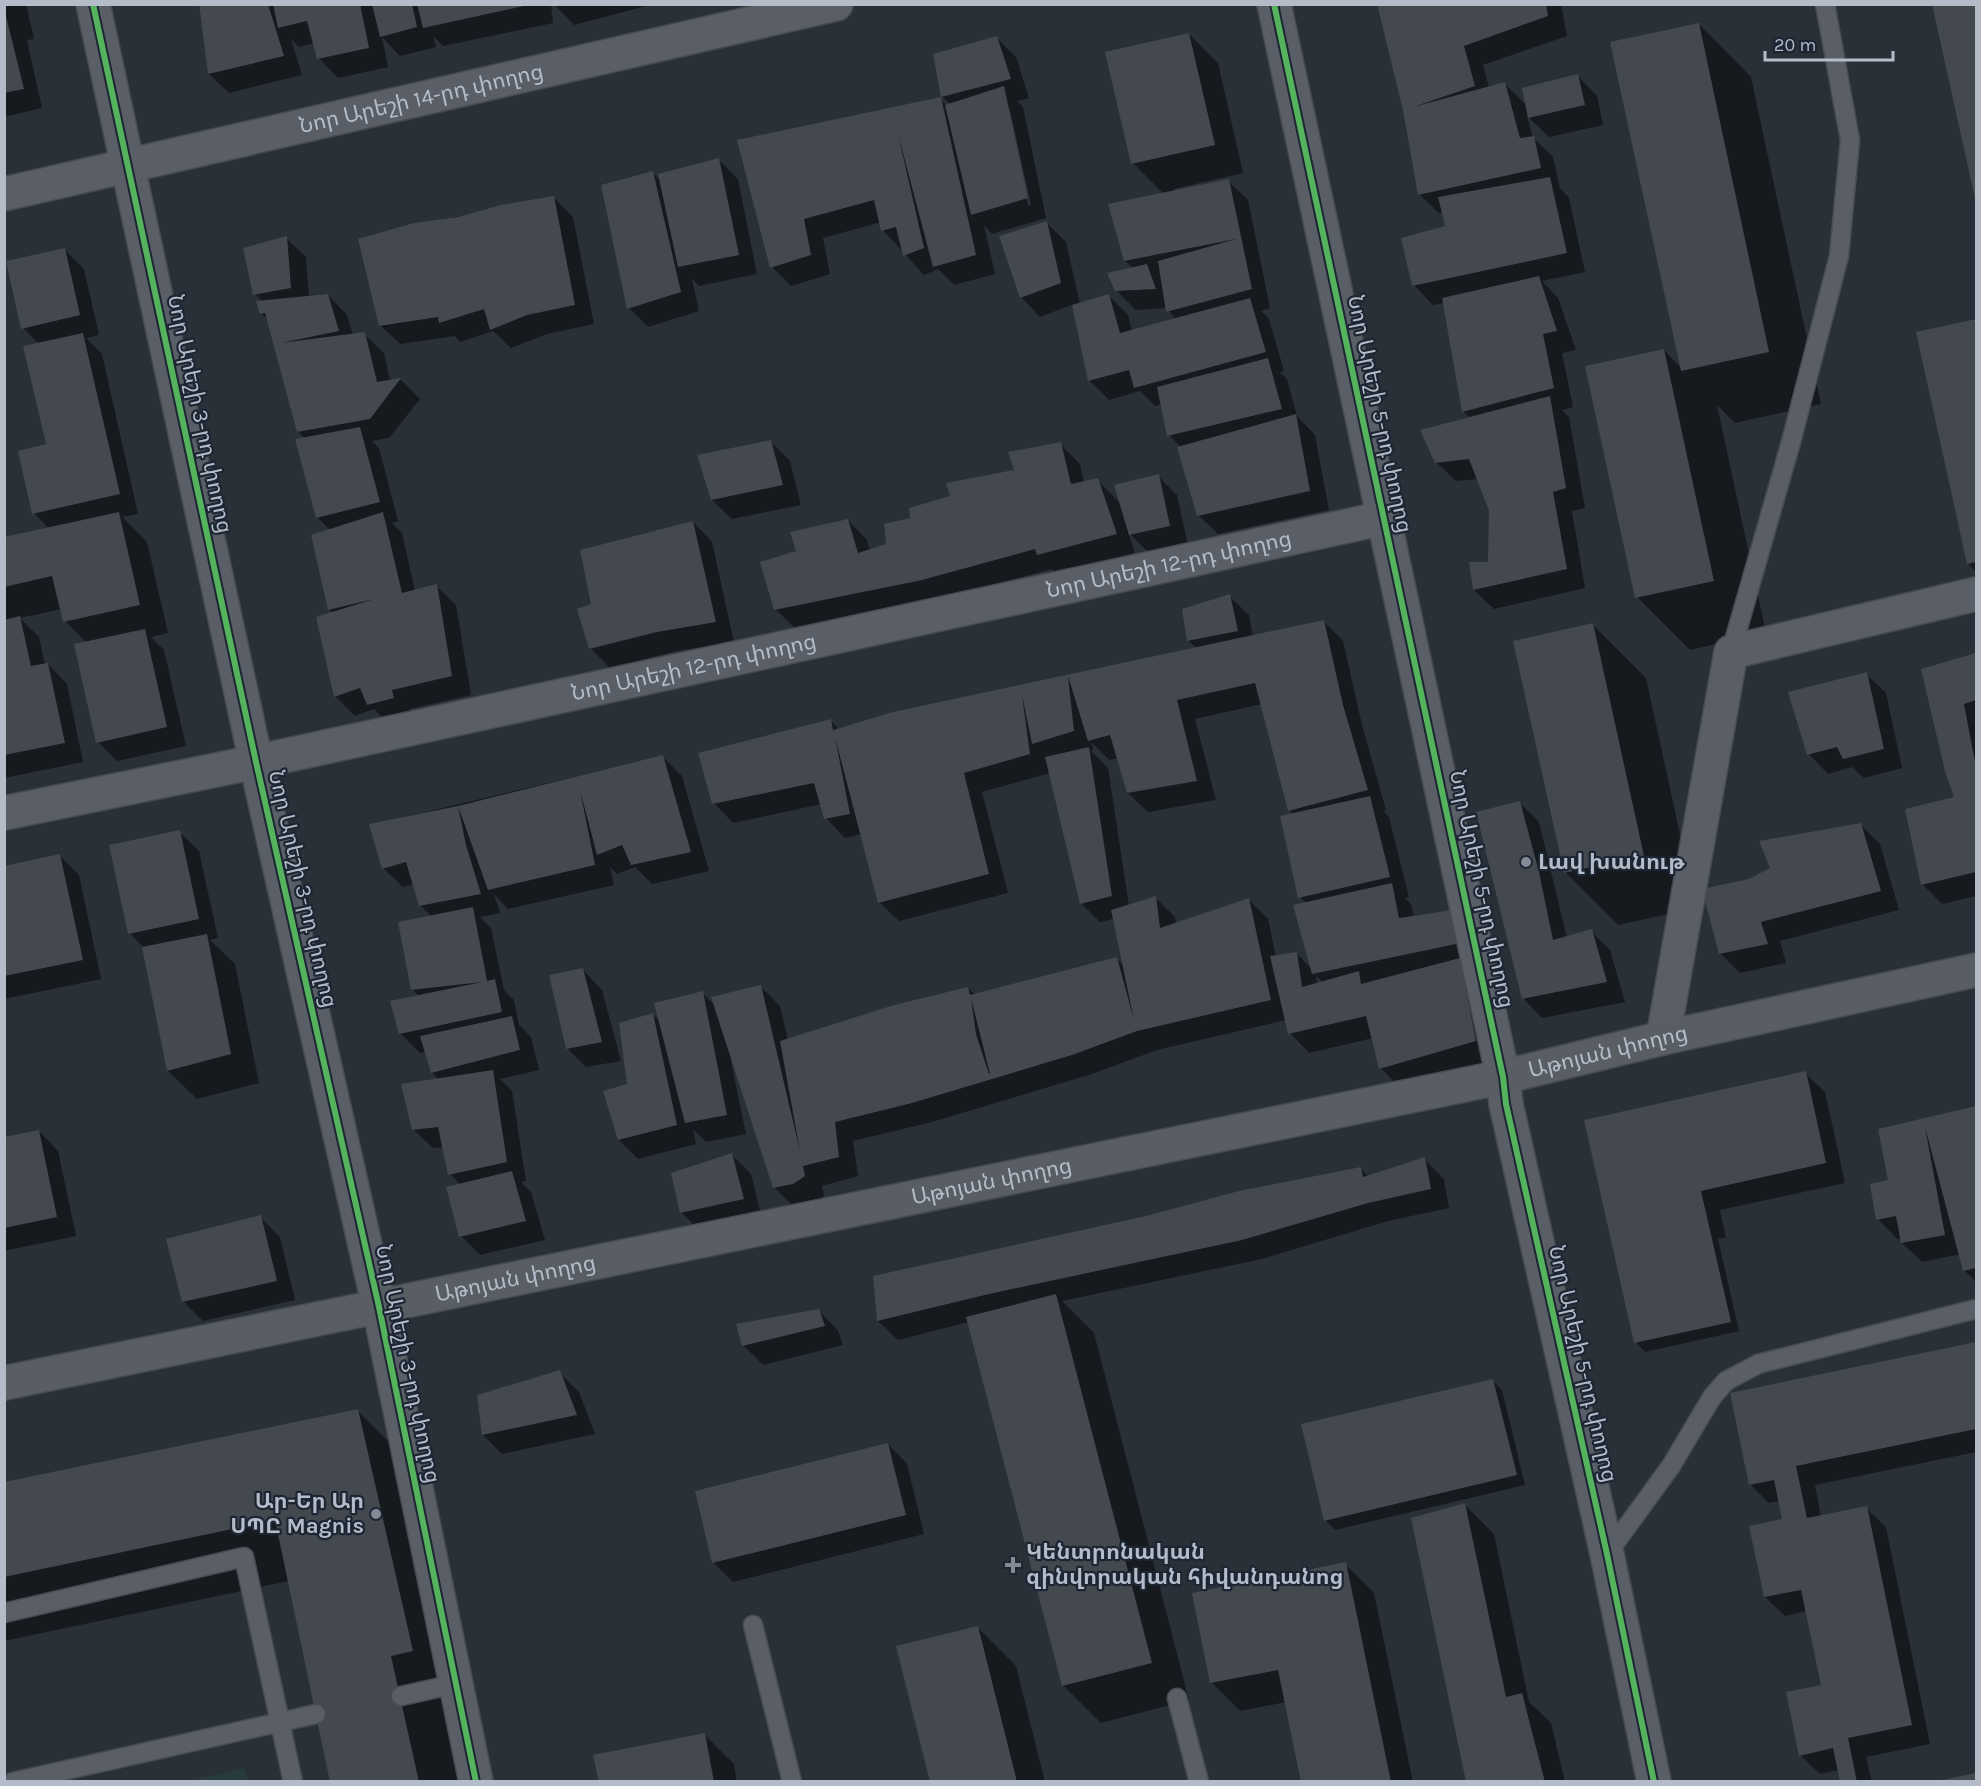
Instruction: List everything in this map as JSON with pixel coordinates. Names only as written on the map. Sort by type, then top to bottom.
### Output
[{"type":"main road","name":"Աթոյան փողոց","points":[[4,1383],[1503,1077],[1663,1038],[1977,970]]},
{"type":"street","name":"Նոր Արեշի 3-րդ փողոց","points":[[93,4],[256,762],[379,1307],[476,1782]]},
{"type":"street","name":"Նոր Արեշի 14-րդ փողոց","points":[[4,194],[836,4]]},
{"type":"street","name":"Նոր Արեշի 5-րդ փողոց","points":[[1274,4],[1503,1077],[1506,1104],[1607,1554],[1654,1782]]},
{"type":"street","name":"Նոր Արեշի 12-րդ փողոց","points":[[4,813],[256,762],[1384,518]]},
{"type":"street","points":[[1663,1038],[1731,652],[1977,594]]},
{"type":"lane","points":[[1731,652],[1791,442],[1839,256],[1850,140],[1825,4]]},
{"type":"lane","points":[[1607,1554],[1671,1466],[1712,1396],[1726,1381],[1758,1364],[1977,1309]]},
{"type":"lane","points":[[4,1613],[244,1557],[293,1782]]},
{"type":"lane","points":[[753,1625],[792,1782]]},
{"type":"lane","points":[[401,1696],[455,1684]]},
{"type":"lane","points":[[1178,1698],[1199,1782]]},
{"type":"lane","points":[[13,1782],[316,1714]]},
{"type":"green space","points":[[244,1768],[248,1781],[187,1781]]},
{"type":"building","points":[[199,4],[268,4],[284,56],[208,74]]},
{"type":"building","points":[[273,4],[360,4],[369,48],[317,59],[307,21],[278,28]]},
{"type":"building","points":[[372,4],[412,4],[417,27],[380,37]]},
{"type":"building","points":[[417,4],[524,4],[524,6],[423,28]]},
{"type":"building","points":[[1377,4],[1546,4],[1548,16],[1464,46],[1475,86],[1413,107],[1505,82],[1520,138],[1534,136],[1541,168],[1418,195],[1403,110]]},
{"type":"building","points":[[1932,4],[1976,4],[1976,203]]},
{"type":"building","points":[[4,8],[24,89],[4,93]]},
{"type":"building","points":[[1699,23],[1769,352],[1681,371],[1610,42]]},
{"type":"building","points":[[1189,33],[1215,145],[1131,164],[1105,52]]},
{"type":"building","points":[[997,36],[1011,79],[941,97],[933,54]]},
{"type":"building","points":[[1578,74],[1585,105],[1528,118],[1522,88]]},
{"type":"building","points":[[1004,86],[1028,198],[971,215],[945,105]]},
{"type":"building","points":[[941,97],[976,255],[933,267],[898,134],[924,248],[903,256],[896,227],[881,231],[874,200],[804,219],[811,255],[770,268],[737,140]]},
{"type":"building","points":[[719,158],[739,255],[678,267],[658,174]]},
{"type":"building","points":[[653,171],[681,292],[627,309],[601,185]]},
{"type":"building","points":[[1550,177],[1567,253],[1412,286],[1401,238],[1445,226],[1438,197]]},
{"type":"building","points":[[1229,179],[1252,289],[1166,312],[1158,261],[1236,239],[1124,261],[1108,204]]},
{"type":"building","points":[[554,196],[575,305],[527,315],[490,330],[484,309],[439,323],[438,317],[379,326],[358,239],[414,223],[458,217],[501,205]]},
{"type":"building","points":[[1047,221],[1061,283],[1020,298],[999,236]]},
{"type":"building","points":[[287,236],[291,288],[253,295],[243,248]]},
{"type":"building","points":[[65,248],[80,315],[21,329],[6,261]]},
{"type":"building","points":[[1147,264],[1156,289],[1115,291],[1107,273]]},
{"type":"building","points":[[1539,276],[1557,331],[1543,334],[1554,388],[1462,412],[1442,298]]},
{"type":"building","points":[[328,294],[339,331],[281,343],[365,332],[377,382],[401,378],[370,419],[297,432],[265,313],[260,314],[256,301]]},
{"type":"building","points":[[1109,294],[1120,333],[1250,298],[1266,352],[1134,388],[1129,370],[1088,381],[1072,305]]},
{"type":"building","points":[[1976,319],[1976,562],[1967,564],[1916,332]]},
{"type":"building","points":[[83,333],[120,494],[32,514],[18,451],[46,444],[23,346]]},
{"type":"building","points":[[1664,349],[1714,581],[1635,598],[1585,366]]},
{"type":"building","points":[[1268,358],[1282,409],[1167,436],[1157,387]]},
{"type":"building","points":[[1550,396],[1566,488],[1553,492],[1567,569],[1473,590],[1469,562],[1488,562],[1489,511],[1469,459],[1435,463],[1420,430]]},
{"type":"building","points":[[1296,414],[1310,491],[1197,516],[1177,447]]},
{"type":"building","points":[[360,427],[380,502],[316,518],[295,439]]},
{"type":"building","points":[[771,440],[783,485],[711,500],[697,455]]},
{"type":"building","points":[[1061,442],[1071,484],[1098,478],[1117,534],[1037,555],[1035,549],[922,580],[774,610],[760,562],[796,551],[790,532],[848,519],[858,553],[886,544],[884,524],[910,518],[909,508],[950,496],[946,483],[1014,470],[1008,452]]},
{"type":"building","points":[[1159,474],[1170,526],[1129,535],[1114,485]]},
{"type":"building","points":[[119,512],[140,605],[63,622],[52,576],[4,587],[4,537]]},
{"type":"building","points":[[383,512],[402,593],[437,584],[452,676],[392,690],[394,698],[367,705],[360,688],[334,697],[316,617],[374,599],[328,610],[311,535]]},
{"type":"building","points":[[693,521],[716,622],[657,632],[589,649],[577,609],[591,604],[580,550]]},
{"type":"building","points":[[1230,594],[1238,631],[1187,641],[1182,609]]},
{"type":"building","points":[[20,616],[31,666],[48,663],[65,743],[4,755],[4,620]]},
{"type":"building","points":[[1324,620],[1343,705],[1368,790],[1288,811],[1255,683],[1177,700],[1197,781],[1127,793],[1110,735],[1088,741],[1068,676],[1074,731],[1032,744],[1022,695],[1030,754],[964,773],[989,874],[878,903],[835,737],[850,814],[824,819],[814,783],[712,804],[698,753],[831,719],[833,730],[893,712]]},
{"type":"building","points":[[1593,623],[1644,856],[1564,873],[1513,641]]},
{"type":"building","points":[[145,629],[167,727],[96,743],[74,644]]},
{"type":"building","points":[[1976,653],[1976,700],[1964,704],[1976,767],[1976,872],[1921,885],[1905,809],[1954,797],[1945,771],[1921,669]]},
{"type":"building","points":[[1867,672],[1884,749],[1843,759],[1837,747],[1807,755],[1788,692]]},
{"type":"building","points":[[1089,747],[1112,896],[1080,904],[1045,757]]},
{"type":"building","points":[[663,755],[691,852],[631,865],[622,845],[597,855],[580,790],[595,865],[488,890],[458,806]]},
{"type":"building","points":[[1370,796],[1390,877],[1298,898],[1280,816]]},
{"type":"building","points":[[1520,801],[1539,872],[1553,940],[1592,929],[1607,982],[1522,999],[1476,812]]},
{"type":"building","points":[[458,806],[466,845],[481,894],[419,906],[406,862],[382,869],[369,824]]},
{"type":"building","points":[[1861,823],[1881,891],[1761,922],[1768,944],[1719,954],[1702,889],[1749,879],[1770,868],[1759,841]]},
{"type":"building","points":[[180,830],[199,919],[128,934],[109,845]]},
{"type":"building","points":[[60,854],[83,960],[4,976],[4,866]]},
{"type":"building","points":[[1392,883],[1399,918],[1453,910],[1456,944],[1312,974],[1293,905]]},
{"type":"building","points":[[1156,896],[1160,928],[1249,898],[1271,1000],[1137,1031],[1072,1055],[912,1103],[835,1122],[839,1157],[803,1166],[805,1176],[793,1184],[773,1188],[711,997],[761,985],[800,1151],[780,1041],[894,1005],[968,987],[970,995],[1117,957],[1134,1020],[1111,910]],"holes":[[[971,998],[990,1074],[976,1034]]]},
{"type":"building","points":[[473,907],[487,981],[495,979],[502,1012],[399,1034],[390,1001],[482,982],[411,990],[398,922]]},
{"type":"building","points":[[207,934],[231,1054],[167,1071],[142,947]]},
{"type":"building","points":[[1297,952],[1302,987],[1359,971],[1361,984],[1460,958],[1476,1041],[1379,1069],[1366,1016],[1288,1034],[1270,956]]},
{"type":"building","points":[[583,968],[602,1042],[566,1049],[549,975]]},
{"type":"building","points":[[703,991],[727,1115],[685,1123],[654,1003]]},
{"type":"building","points":[[653,1013],[677,1125],[618,1140],[603,1091],[627,1084],[619,1023]]},
{"type":"building","points":[[512,1016],[520,1050],[431,1073],[420,1036]]},
{"type":"building","points":[[493,1070],[507,1162],[448,1175],[438,1127],[412,1130],[401,1084]]},
{"type":"building","points":[[1806,1071],[1826,1163],[1701,1191],[1731,1322],[1634,1343],[1584,1120]]},
{"type":"building","points":[[1976,1106],[1976,1268],[1963,1271],[1925,1127],[1945,1235],[1901,1243],[1896,1216],[1876,1220],[1870,1184],[1888,1180],[1878,1129]]},
{"type":"building","points":[[39,1130],[57,1217],[4,1228],[4,1137]]},
{"type":"building","points":[[732,1153],[744,1199],[680,1213],[671,1173]]},
{"type":"building","points":[[1425,1157],[1431,1189],[1368,1203],[1242,1240],[989,1294],[877,1321],[873,1276],[1146,1216],[1239,1191],[1361,1167],[1363,1177]]},
{"type":"building","points":[[512,1171],[526,1221],[459,1237],[446,1187]]},
{"type":"building","points":[[261,1215],[277,1281],[182,1302],[166,1239]]},
{"type":"building","points":[[1056,1294],[1152,1663],[1062,1686],[966,1317]]},
{"type":"building","points":[[819,1309],[825,1326],[742,1346],[736,1324]]},
{"type":"building","points":[[1976,1342],[1976,1429],[1796,1466],[1807,1518],[1867,1506],[1912,1725],[1848,1738],[1857,1782],[1840,1782],[1833,1748],[1799,1756],[1786,1692],[1821,1685],[1801,1590],[1764,1597],[1749,1526],[1782,1519],[1774,1480],[1749,1485],[1730,1393]]},
{"type":"building","points":[[560,1370],[577,1415],[482,1435],[477,1395]]},
{"type":"building","points":[[1493,1379],[1517,1475],[1324,1521],[1301,1424]]},
{"type":"building","points":[[358,1409],[413,1651],[391,1656],[419,1782],[330,1782],[275,1520],[4,1577],[4,1482]]},
{"type":"building","points":[[888,1443],[906,1515],[712,1563],[695,1491]]},
{"type":"building","points":[[1465,1503],[1506,1697],[1522,1693],[1545,1782],[1466,1782],[1411,1518]]},
{"type":"building","points":[[1346,1562],[1391,1782],[1301,1782],[1278,1670],[1210,1683],[1192,1593]]},
{"type":"building","points":[[978,1626],[1017,1782],[930,1782],[896,1646]]},
{"type":"building","points":[[705,1733],[714,1782],[599,1782],[593,1755]]},
{"type":"building","points":[[1976,1773],[1976,1782],[1942,1782],[1942,1780]]},
{"type":"cycle path","points":[[93,4],[256,762],[379,1307],[476,1782]]},
{"type":"cycle path","points":[[1274,4],[1503,1077],[1506,1104],[1607,1554],[1654,1782]]},
{"type":"place","name":"Լավ խանութ","points":[[1526,862]]},
{"type":"place","name":"Ար-Եր Ար ՍՊԸ Magnis","points":[[376,1514]]},
{"type":"place","name":"Կենտրոնական զինվորական հիվանդանոց","points":[[1013,1565]]}]
